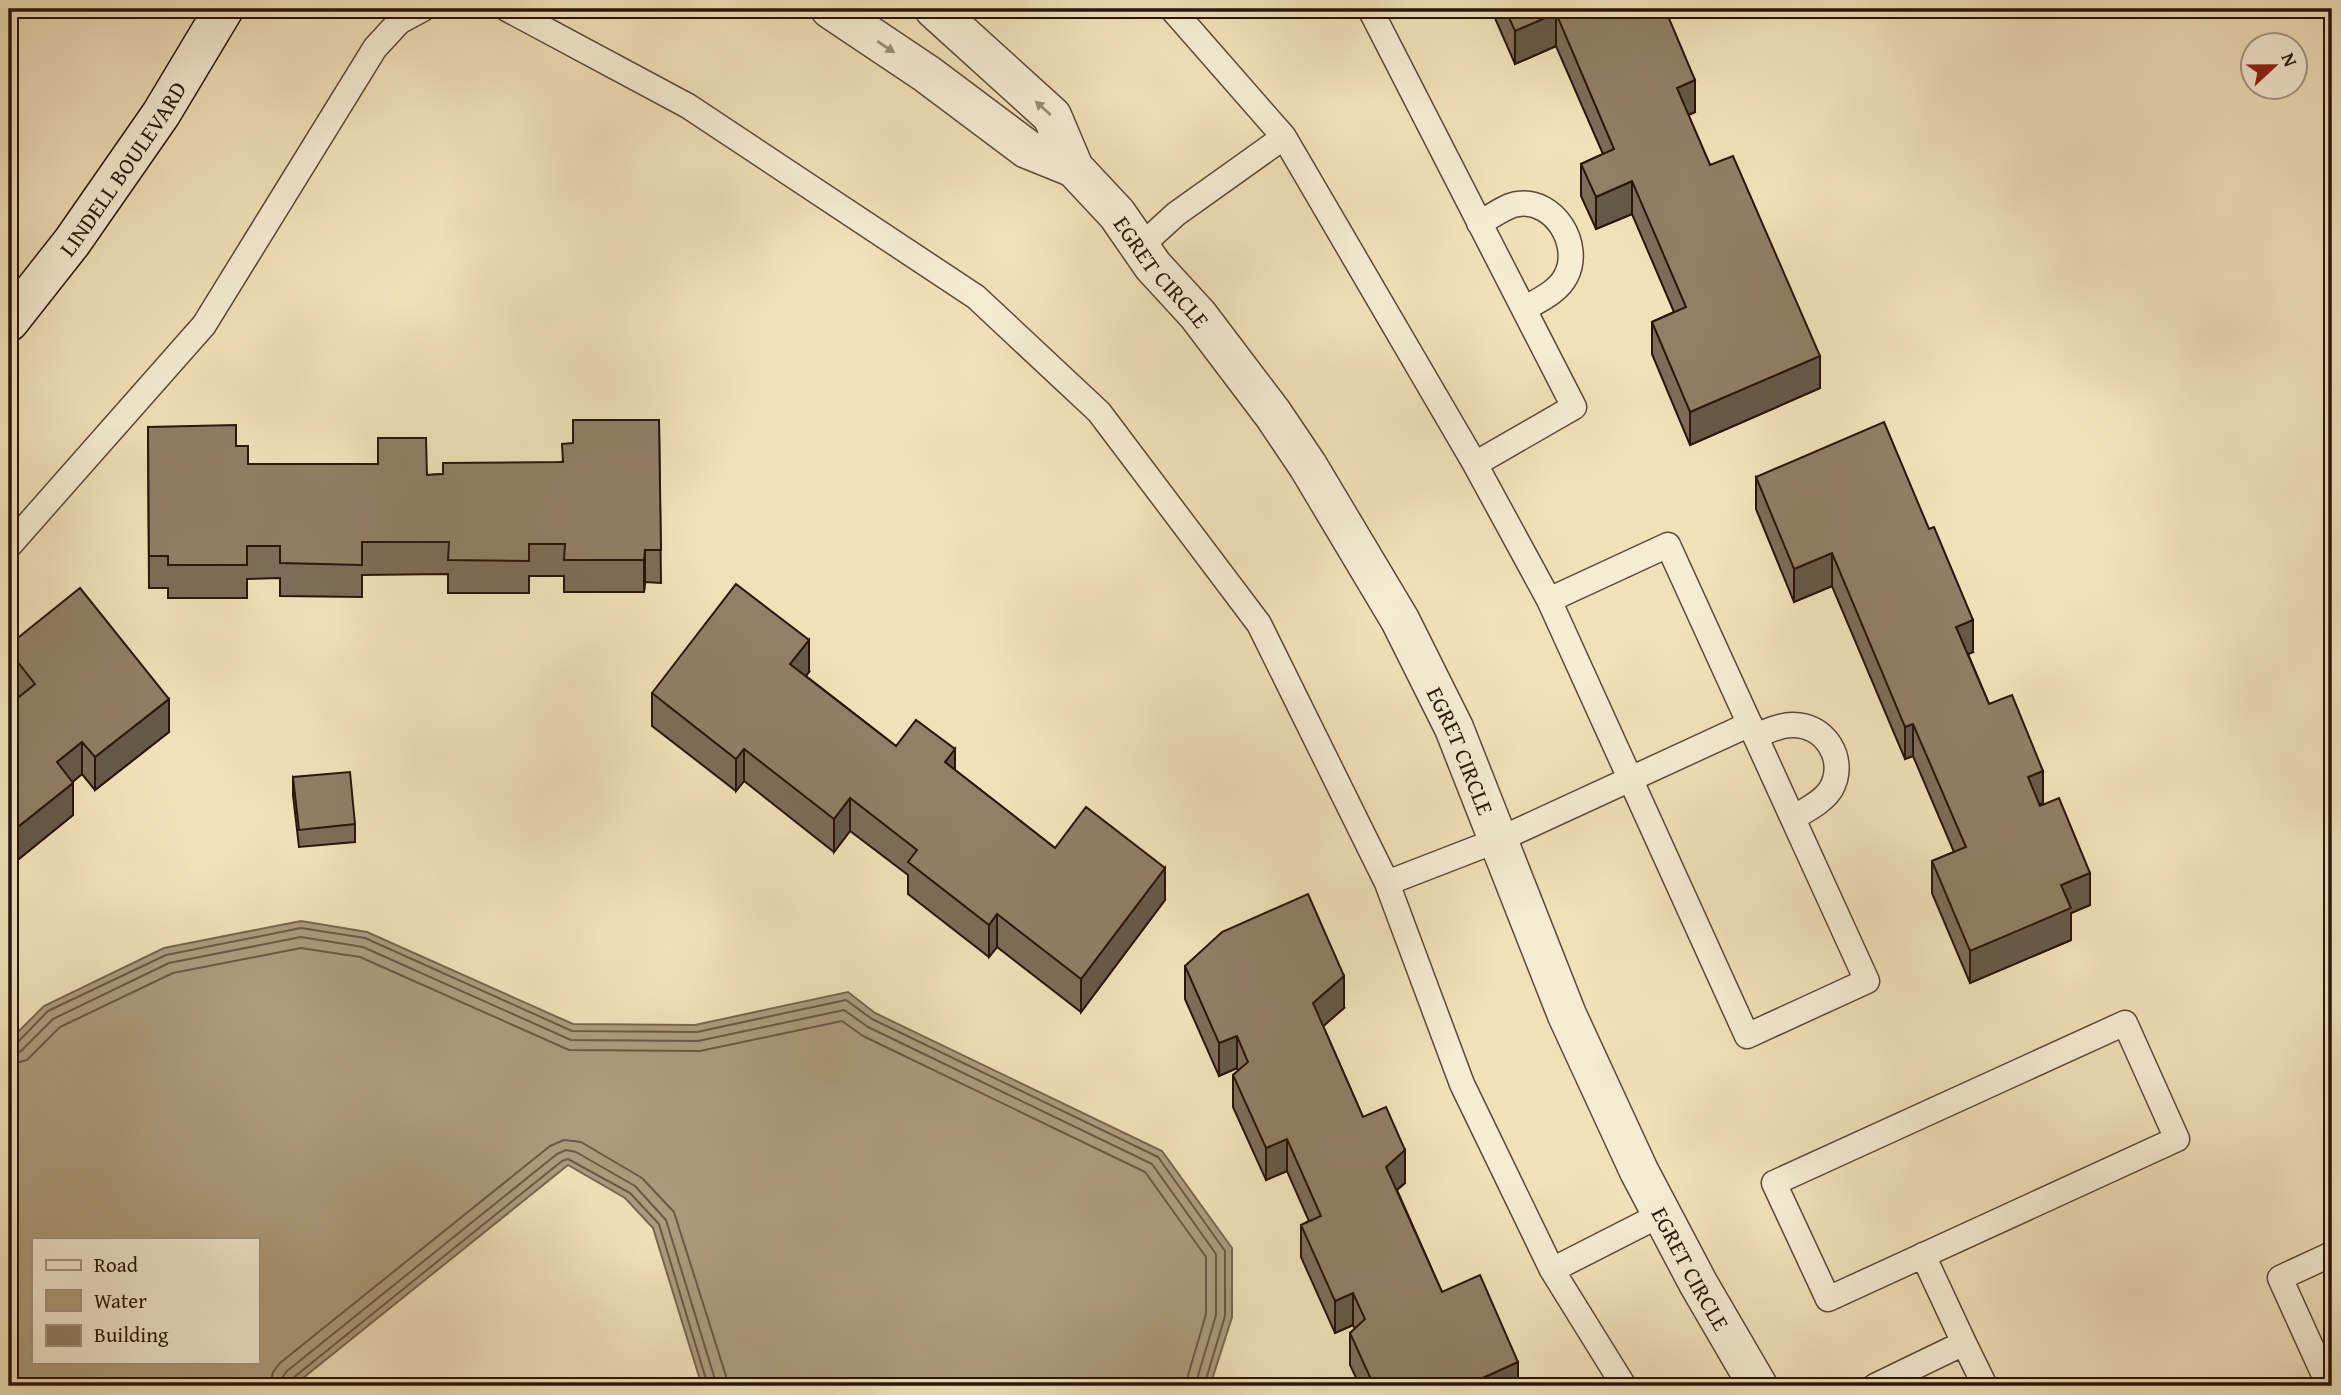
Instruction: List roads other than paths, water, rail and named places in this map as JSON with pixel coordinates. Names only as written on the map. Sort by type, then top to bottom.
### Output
[{"type":"street","name":"LINDELL BOULEVARD","points":[[9,322],[72,242],[160,114],[224,9]]},
{"type":"street","name":"EGRET CIRCLE","points":[[830,9],[926,74],[1027,149],[1074,168]]},
{"type":"street","name":"EGRET CIRCLE","points":[[934,9],[1052,116],[1074,168],[1118,214],[1153,266],[1198,315],[1273,414],[1308,466],[1400,620],[1454,728],[1567,1016],[1639,1171],[1698,1283],[1758,1386]]},
{"type":"lane","points":[[9,545],[204,325],[375,48],[398,22],[423,9]]},
{"type":"lane","points":[[507,9],[688,106],[976,298],[1099,412],[1259,624],[1387,883],[1462,1084],[1552,1270],[1624,1386]]},
{"type":"lane","points":[[1172,9],[1284,136],[1475,464],[1549,600],[1747,1036],[1867,981],[1668,545],[1549,600]]},
{"type":"lane","points":[[1370,9],[1573,407],[1475,464]]},
{"type":"lane","points":[[1140,247],[1176,214],[1284,136]]},
{"type":"lane","points":[[1479,223],[1517,204],[1534,205],[1550,213],[1562,225],[1569,241],[1571,258],[1567,275],[1557,289],[1524,309]]},
{"type":"lane","points":[[1387,883],[1498,840],[1631,779],[1752,730],[1788,724],[1814,729],[1825,738],[1837,763],[1836,777],[1830,790],[1821,800],[1793,818]]},
{"type":"lane","points":[[2125,1023],[2177,1139],[1923,1255],[1828,1298],[1774,1183],[2125,1023]]},
{"type":"lane","points":[[1552,1270],[1662,1214]]},
{"type":"lane","points":[[2329,1386],[2280,1278],[2332,1254]]},
{"type":"lane","points":[[1923,1255],[1985,1386]]},
{"type":"lane","points":[[1889,1383],[1964,1343]]},
{"type":"water","points":[[301,921],[367,932],[573,1024],[695,1025],[848,992],[875,1013],[1162,1151],[1232,1248],[1232,1317],[1210,1386],[702,1386],[653,1228],[625,1198],[568,1165],[293,1386],[12,1386],[9,1377],[9,1041],[44,1006],[164,948]]}]
